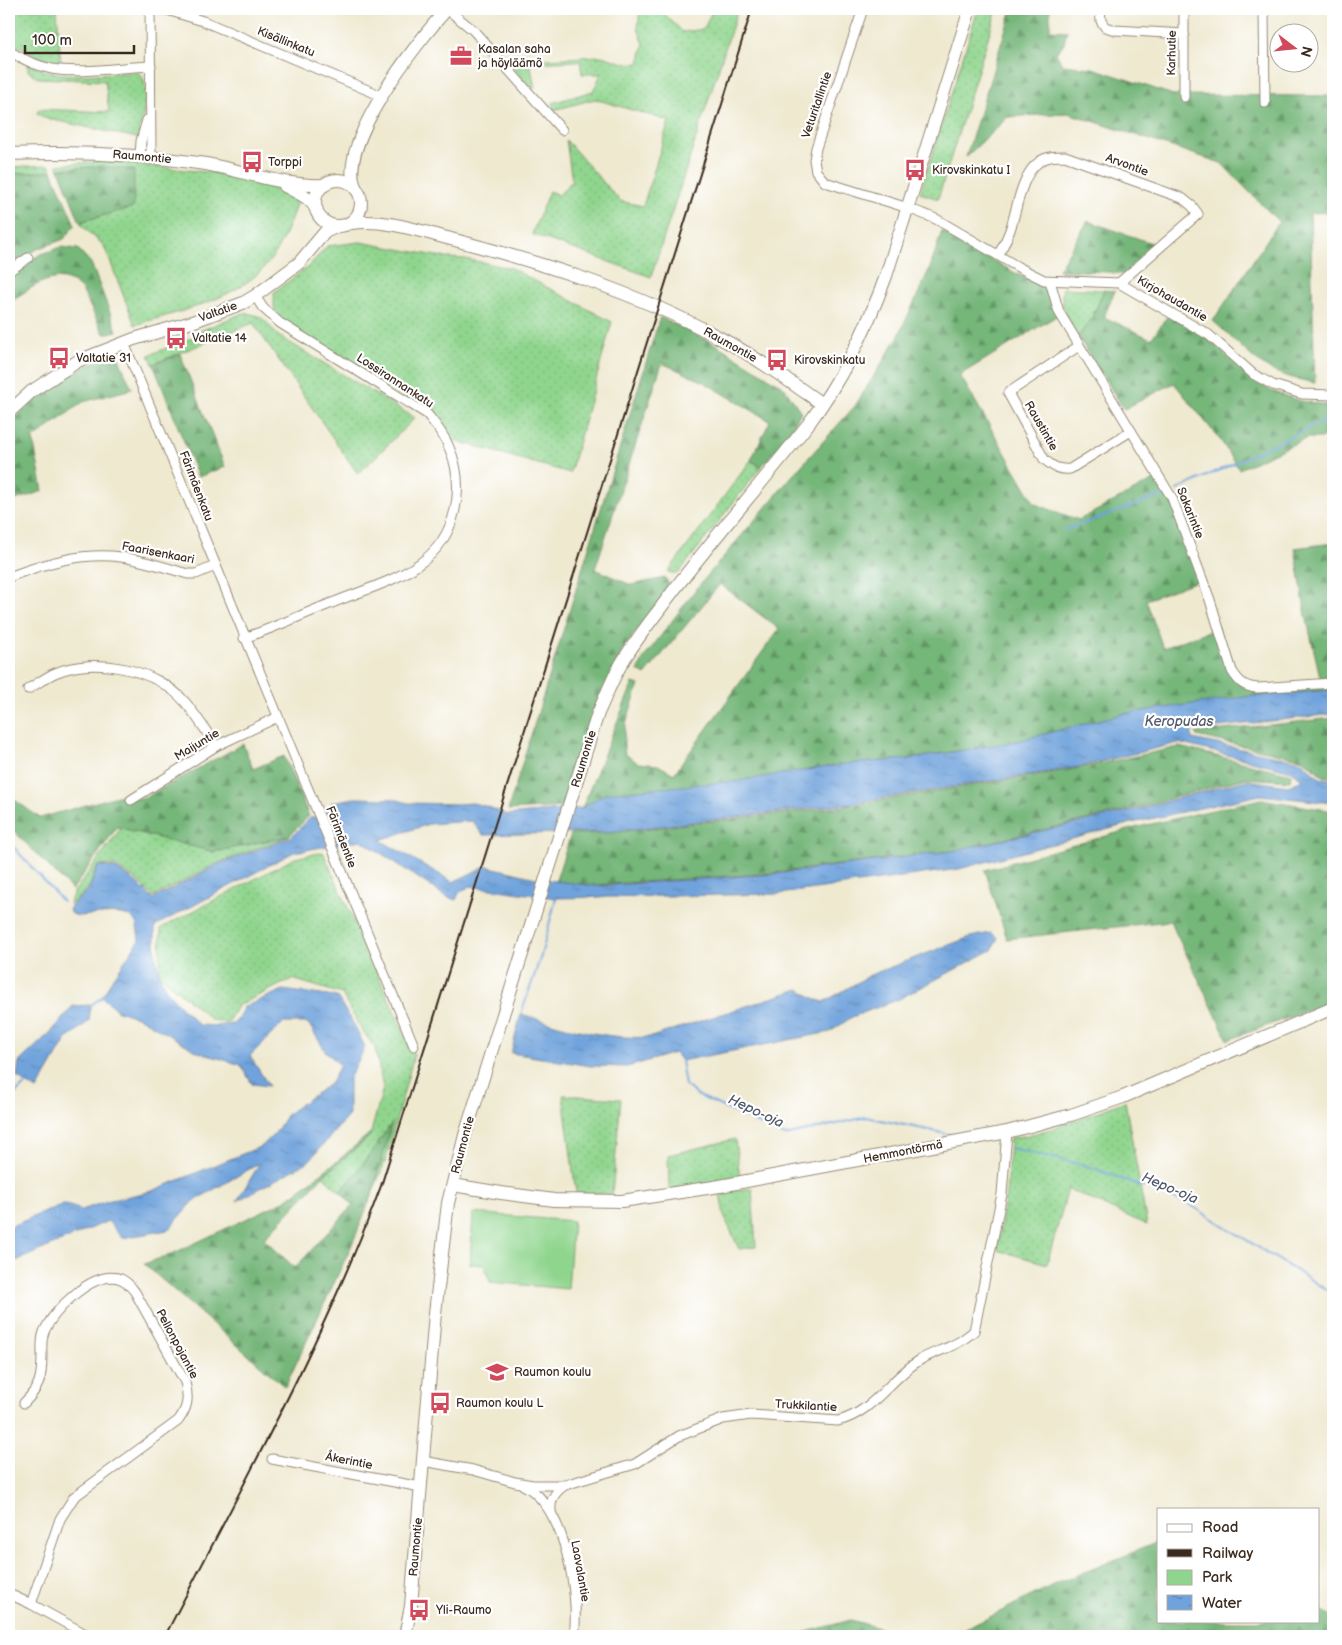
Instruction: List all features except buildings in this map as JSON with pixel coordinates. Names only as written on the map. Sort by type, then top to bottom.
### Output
[{"type":"street","points":[[145,157],[150,108],[150,9]]},
{"type":"street","name":"Kisällinkatu","points":[[150,9],[167,10],[203,21],[382,96]]},
{"type":"street","points":[[353,156],[353,180],[358,193],[360,211],[351,222],[338,226],[331,225],[318,214],[317,196],[328,183],[340,175],[353,156],[360,137],[382,96],[405,61],[447,9],[473,30],[562,130]]},
{"type":"street","name":"Veturitallintie","points":[[863,9],[816,148],[814,160],[816,171],[825,182],[908,208]]},
{"type":"street","points":[[822,404],[849,360],[886,276],[970,9]]},
{"type":"street","points":[[1100,9],[1101,21],[1105,27],[1115,30],[1184,34]]},
{"type":"street","name":"Karhutie","points":[[1184,9],[1184,97]]},
{"type":"street","points":[[1264,9],[1264,103]]},
{"type":"street","points":[[9,51],[31,63],[53,70],[150,66]]},
{"type":"street","name":"Raumontie","points":[[9,154],[67,153],[145,157],[214,166],[274,180],[311,186],[328,183]]},
{"type":"street","name":"Arvontie","points":[[998,255],[1010,229],[1023,185],[1030,172],[1037,163],[1044,159],[1053,156],[1065,156],[1182,198],[1198,214],[1119,283]]},
{"type":"street","name":"Raumontie","points":[[274,180],[302,194],[313,204],[318,214]]},
{"type":"street","points":[[328,183],[345,182],[358,193]]},
{"type":"street","name":"Raumontie","points":[[358,193],[366,208],[392,224]]},
{"type":"street","name":"Kirjohaudantie","points":[[908,208],[951,226],[1031,274],[1050,281],[1119,283],[1209,335],[1253,374],[1273,385],[1302,394],[1333,395]]},
{"type":"street","name":"Valtatie","points":[[311,248],[318,229],[318,214]]},
{"type":"street","name":"Raumontie","points":[[351,222],[363,221],[392,224],[497,250],[558,269],[660,309],[720,337],[768,366],[822,404],[690,569],[630,649],[618,668],[598,712],[465,1135],[448,1203],[435,1313],[411,1606],[405,1636]]},
{"type":"street","name":"Valtatie","points":[[9,412],[32,390],[98,352],[192,322],[243,303],[299,263],[325,232],[338,226]]},
{"type":"street","points":[[9,271],[28,258]]},
{"type":"street","name":"Sakarintie","points":[[1050,281],[1059,312],[1172,498],[1210,600],[1232,671],[1238,681],[1250,687],[1258,688],[1333,683]]},
{"type":"street","name":"Lossirannankatu","points":[[244,638],[410,570],[435,550],[448,531],[458,496],[456,470],[450,450],[441,432],[427,414],[280,324],[263,308],[255,296]]},
{"type":"street","name":"Färimäenkatu","points":[[124,343],[244,638]]},
{"type":"street","name":"Raustintie","points":[[1079,346],[1008,393],[1044,459],[1060,470],[1070,468],[1131,431]]},
{"type":"street","name":"Faarisenkaari","points":[[9,577],[36,566],[65,559],[91,556],[121,557],[188,574],[196,574],[215,566]]},
{"type":"street","name":"Färimäentie","points":[[244,638],[414,1046]]},
{"type":"street","points":[[28,689],[55,673],[82,666],[111,667],[150,677],[162,683],[185,702],[216,746]]},
{"type":"street","name":"Maijuntie","points":[[131,800],[216,746],[278,717]]},
{"type":"street","name":"Hemmontörmä","points":[[453,1184],[554,1200],[622,1201],[720,1186],[1007,1132],[1123,1097],[1333,1008]]},
{"type":"street","name":"Trukkilantie","points":[[423,1461],[473,1470],[515,1482],[533,1485],[565,1485],[635,1464],[679,1436],[723,1419],[751,1416],[838,1421],[848,1419],[873,1403],[914,1364],[930,1354],[957,1344],[974,1331],[1002,1194],[1007,1132]]},
{"type":"street","name":"Pellonpojantie","points":[[24,1403],[34,1393],[40,1382],[43,1334],[52,1319],[74,1293],[80,1289],[98,1281],[115,1278],[128,1283],[135,1292],[185,1382],[188,1394],[188,1404],[178,1421],[74,1497],[60,1519],[31,1604]]},
{"type":"street","name":"Åkerintie","points":[[272,1459],[421,1487]]},
{"type":"street","name":"Laavalantie","points":[[515,1482],[536,1493],[551,1512],[563,1538],[571,1576],[574,1604],[574,1636]]},
{"type":"street","points":[[551,1512],[550,1505],[553,1498],[565,1485]]},
{"type":"street","points":[[9,1594],[31,1604],[84,1635]]},
{"type":"green space","points":[[9,9],[57,9],[61,64],[40,58],[9,40]]},
{"type":"green space","points":[[640,9],[659,9],[683,32],[704,29],[713,9],[738,9],[651,277],[532,234],[549,191],[559,195],[572,181],[566,140],[620,201],[643,206],[669,121],[595,99],[554,110],[552,103],[593,91],[601,74],[582,74],[580,61],[530,63],[535,88],[531,88],[510,64],[511,61],[601,56],[625,63],[639,63],[644,44],[638,29]]},
{"type":"green space","points":[[978,9],[997,9],[938,199],[920,193]]},
{"type":"green space","points":[[1012,9],[1050,9],[1050,30],[1067,31],[1064,44],[1056,53],[1062,65],[1093,68],[1173,95],[1333,96],[1333,212],[1310,213],[1315,383],[1283,375],[1266,367],[1213,321],[1279,222],[1221,163],[1068,113],[1008,117],[966,157]]},
{"type":"green space","points":[[28,64],[53,73],[81,75],[137,72],[145,84],[146,93],[142,123],[137,138],[44,118],[37,113],[39,109],[109,112],[105,81],[38,78],[28,71]]},
{"type":"green space","points":[[103,161],[216,173],[278,189],[298,198],[288,227],[274,255],[262,270],[247,282],[211,301],[135,325],[104,246],[80,222],[134,207],[103,166],[59,169],[57,165]]},
{"type":"green space","points":[[49,165],[52,171],[9,174],[9,167]]},
{"type":"green space","points":[[103,166],[134,170],[134,207],[80,222],[59,169]]},
{"type":"green space","points":[[52,171],[75,225],[64,239],[35,250],[9,267],[9,174]]},
{"type":"green space","points":[[1088,221],[1160,246],[1126,275],[1109,272],[1058,270]]},
{"type":"green space","points":[[942,231],[1015,273],[1048,288],[1058,315],[960,375],[1035,504],[1079,520],[1158,478],[1174,504],[1200,580],[1146,600],[1163,648],[1217,628],[1243,687],[1333,686],[1333,690],[1252,696],[1013,742],[910,759],[845,764],[582,808],[633,683],[639,685],[625,728],[625,754],[638,763],[658,765],[674,774],[779,629],[720,584],[645,675],[638,671],[644,658],[697,588],[793,475],[855,406],[898,337],[930,268]]},
{"type":"green space","points":[[360,242],[511,268],[612,322],[570,473],[453,440],[433,415],[286,325],[274,310],[274,292],[308,267],[327,246]]},
{"type":"green space","points":[[61,247],[78,249],[91,263],[117,331],[104,334],[82,290],[73,282],[64,279],[45,281],[9,302],[9,275],[39,255]]},
{"type":"green space","points":[[1063,288],[1104,290],[1093,316],[1078,337],[1064,308],[1062,301]]},
{"type":"green space","points":[[1104,290],[1115,291],[1104,317],[1151,339],[1169,314],[1207,338],[1251,378],[1271,391],[1301,401],[1333,406],[1333,438],[1307,438],[1239,469],[1221,441],[1174,383],[1124,409],[1078,337],[1093,316]]},
{"type":"green space","points":[[243,313],[259,317],[277,335],[415,418],[358,474],[253,323],[153,364],[149,355],[199,335],[200,331]]},
{"type":"green space","points":[[660,317],[717,345],[784,387],[801,412],[787,437],[761,467],[751,460],[770,421],[702,381],[662,363],[595,569],[631,585],[665,578],[670,586],[624,648],[594,708],[563,807],[508,810]]},
{"type":"green space","points":[[117,354],[132,389],[83,402],[33,439],[43,491],[9,502],[9,424],[59,382],[87,366]]},
{"type":"green space","points":[[180,354],[225,467],[198,477],[153,364]]},
{"type":"green space","points":[[751,460],[761,467],[678,574],[668,572]]},
{"type":"green space","points":[[1333,543],[1333,674],[1321,681],[1306,616],[1295,548]]},
{"type":"green space","points":[[1333,718],[1333,778],[1323,776],[1303,759],[1197,736],[1196,733]]},
{"type":"green space","points":[[243,744],[253,769],[284,756],[309,816],[289,836],[214,852],[117,827],[72,890],[9,826],[9,796],[40,818],[121,795],[134,799],[146,797]]},
{"type":"green space","points":[[1179,747],[1291,774],[1290,781],[1246,778],[1124,811],[952,851],[774,873],[554,886],[571,834],[608,833],[839,807],[1080,768]]},
{"type":"green space","points":[[1261,799],[1333,811],[1333,1001],[1228,1040],[1170,921],[1007,939],[985,870],[1138,827]]},
{"type":"green space","points":[[121,828],[214,852],[289,836],[218,863],[153,897],[136,880],[115,866],[99,865],[87,890],[71,904],[69,903],[75,891]]},
{"type":"green space","points":[[323,852],[414,1055],[385,1162],[371,1197],[391,1125],[358,1171],[340,1192],[323,1176],[370,1136],[383,1088],[375,1048],[358,1024],[342,994],[292,979],[237,1006],[228,1022],[212,1020],[159,975],[161,928],[295,858]]},
{"type":"green space","points":[[563,1095],[621,1099],[612,1194],[576,1193]]},
{"type":"green space","points":[[1125,1101],[1147,1225],[1068,1189],[1047,1264],[997,1250],[1006,1195],[1010,1138],[1054,1128]]},
{"type":"green space","points":[[392,1123],[371,1197],[351,1247],[285,1387],[144,1264],[172,1254],[286,1200],[370,1133],[370,1136],[323,1176],[264,1239],[295,1268],[353,1205],[340,1192],[358,1171]]},
{"type":"green space","points":[[735,1139],[740,1177],[669,1191],[668,1155]]},
{"type":"green space","points":[[752,1188],[756,1247],[739,1249],[724,1216],[720,1193]]},
{"type":"green space","points":[[473,1213],[573,1221],[568,1289],[490,1282],[484,1265],[470,1264]]},
{"type":"green space","points":[[1157,1542],[1157,1622],[1320,1622],[1320,1610],[1333,1616],[1333,1636],[952,1636],[1053,1585]]},
{"type":"green space","points":[[851,1620],[907,1636],[791,1636]]},
{"type":"water","name":"Keropudas","points":[[1333,690],[1333,714],[1192,730],[1192,739],[1301,761],[1320,778],[1333,780],[1333,803],[1260,795],[1132,823],[959,869],[779,894],[556,898],[470,886],[459,893],[456,900],[445,896],[361,840],[294,852],[155,926],[158,967],[165,988],[199,1025],[217,1026],[236,1022],[244,1007],[283,990],[337,997],[355,1026],[365,1047],[349,1079],[349,1115],[308,1162],[237,1201],[260,1163],[194,1201],[168,1230],[122,1238],[108,1221],[9,1264],[9,1227],[63,1204],[82,1210],[107,1201],[152,1191],[262,1146],[276,1132],[287,1114],[331,1083],[340,1065],[326,1052],[308,1023],[283,1023],[250,1056],[269,1086],[252,1084],[241,1065],[198,1052],[140,1018],[118,1011],[102,997],[139,940],[136,923],[131,917],[125,915],[78,916],[72,914],[69,910],[89,889],[99,866],[115,868],[136,882],[153,899],[219,864],[291,837],[310,818],[322,815],[329,809],[332,802],[354,798],[394,799],[408,803],[473,803],[489,807],[507,815],[582,808],[606,793],[738,781],[845,764],[910,759],[1013,742],[1126,713],[1252,696]],"holes":[[[1178,743],[1292,771],[1303,780],[1288,786],[1247,780],[1126,812],[952,851],[774,874],[596,886],[540,879],[486,866],[453,882],[380,840],[429,824],[472,821],[483,835],[608,832],[840,805],[1079,767]]]},
{"type":"water","points":[[991,933],[998,938],[992,950],[897,1000],[852,1017],[830,1032],[681,1061],[675,1053],[627,1067],[590,1066],[511,1053],[521,1014],[585,1032],[651,1037],[799,989],[824,1002],[870,975],[970,937]]},
{"type":"water","points":[[91,1005],[89,1021],[66,1040],[37,1090],[17,1077],[19,1062],[53,1030],[73,1006]]},
{"type":"waterway","points":[[1177,490],[1324,421]]},
{"type":"waterway","points":[[1064,530],[1164,495]]},
{"type":"waterway","points":[[9,842],[63,902]]},
{"type":"waterway","points":[[521,1014],[541,956],[556,898]]},
{"type":"waterway","points":[[91,1005],[102,997]]},
{"type":"waterway","name":"Hepo-oja","points":[[681,1061],[685,1085],[697,1095],[785,1136],[866,1117],[957,1136]]},
{"type":"waterway","points":[[9,1099],[27,1083]]},
{"type":"waterway","name":"Hepo-oja","points":[[996,1141],[1001,1144]]},
{"type":"waterway","name":"Hepo-oja","points":[[1011,1148],[1088,1166],[1189,1204],[1333,1294]]},
{"type":"railway","points":[[165,1636],[307,1358],[358,1244],[381,1186],[752,9]]},
{"type":"place","name":"Kasalan saha ja höyläämö","points":[[461,56]]},
{"type":"place","name":"Torppi","points":[[252,162]]},
{"type":"place","name":"Kirovskinkatu I","points":[[915,170]]},
{"type":"place","name":"Valtatie 14","points":[[176,338]]},
{"type":"place","name":"Valtatie 31","points":[[59,358]]},
{"type":"place","name":"Kirovskinkatu","points":[[777,360]]},
{"type":"place","name":"Raumon koulu","points":[[497,1372]]},
{"type":"place","name":"Raumon koulu L","points":[[440,1403]]},
{"type":"place","name":"Yli-Raumo","points":[[419,1610]]}]
